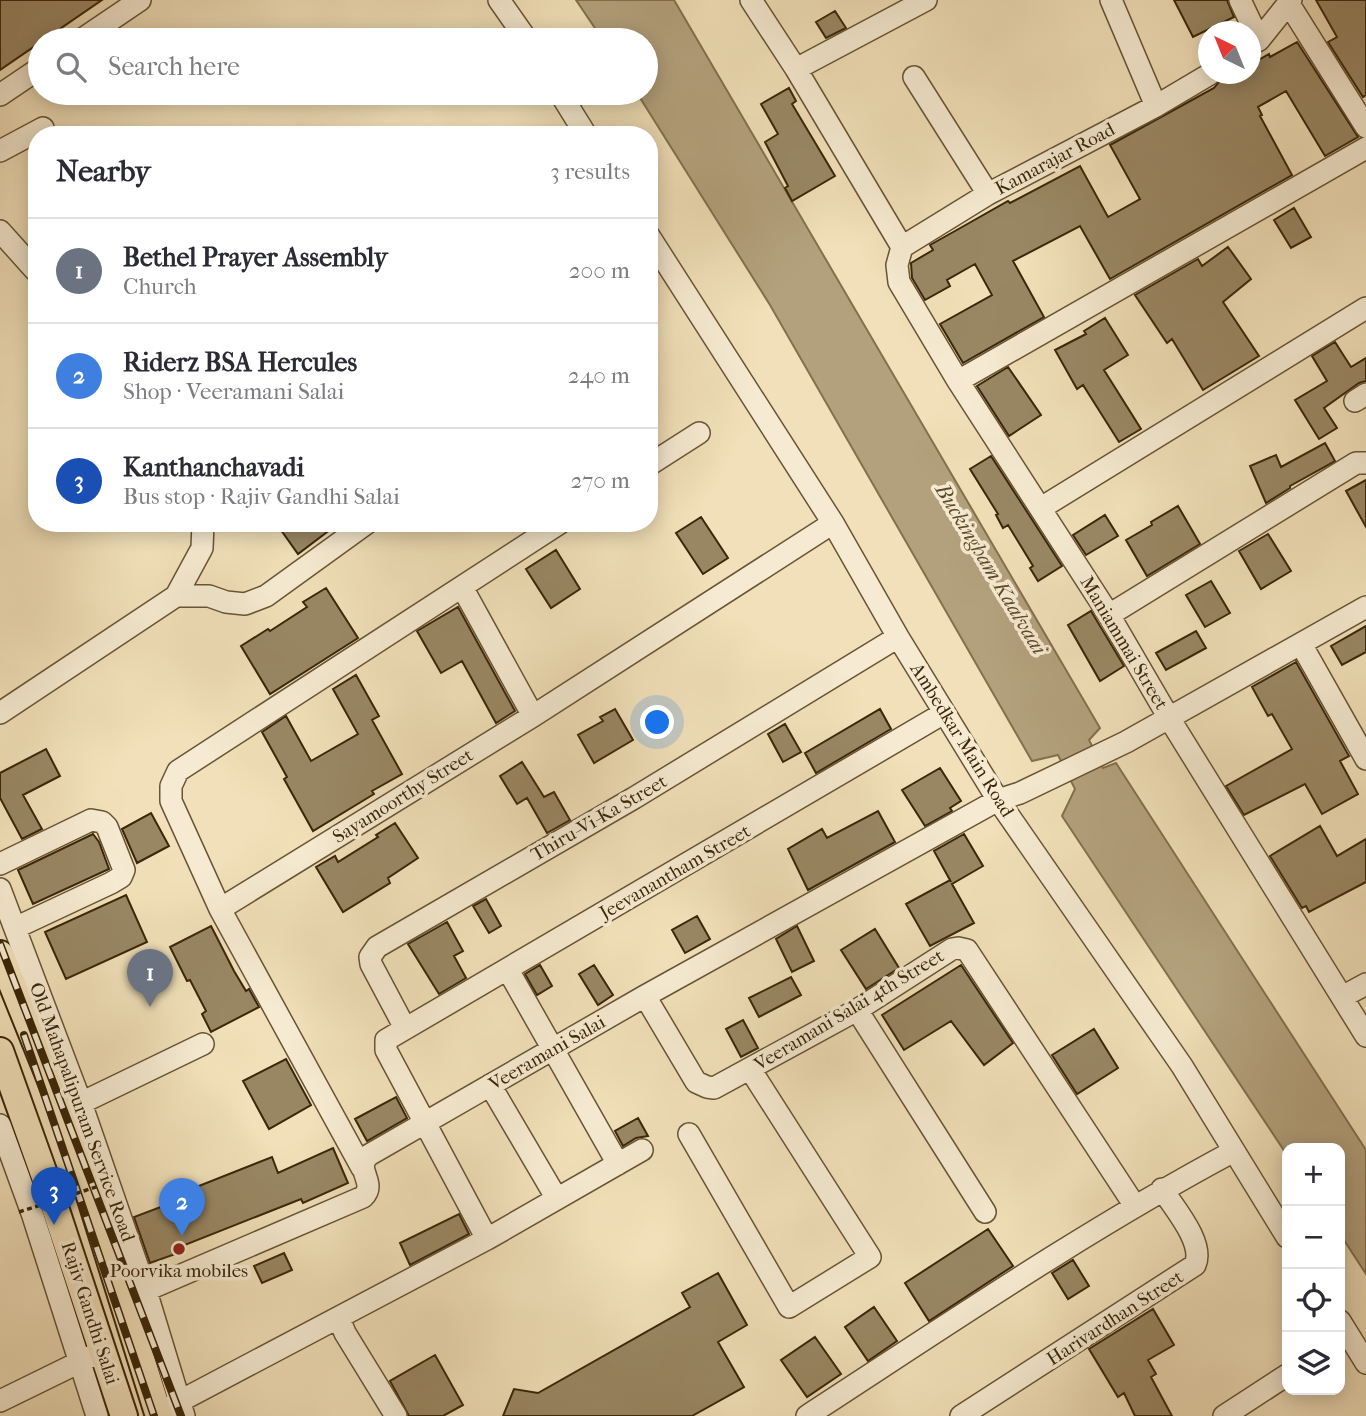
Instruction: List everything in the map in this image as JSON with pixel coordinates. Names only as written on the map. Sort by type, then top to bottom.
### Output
[{"type":"main road","name":"Rajiv Gandhi Salai","points":[[0,954],[134,1296],[170,1412]]},
{"type":"main road","name":"Rajiv Gandhi Salai","points":[[0,1053],[44,1174],[91,1357],[124,1416]]},
{"type":"street","points":[[98,28],[139,0]]},
{"type":"street","points":[[499,0],[519,28]]},
{"type":"street","points":[[796,69],[926,0]]},
{"type":"street","points":[[1111,0],[1156,106]]},
{"type":"street","points":[[1240,0],[1248,21]]},
{"type":"street","points":[[756,2],[902,247]]},
{"type":"street","points":[[1261,35],[1290,2],[1366,127]]},
{"type":"street","points":[[0,95],[28,76]]},
{"type":"street","points":[[914,77],[988,194]]},
{"type":"street","name":"Kamarajar Road","points":[[902,247],[988,194],[1198,81]]},
{"type":"street","points":[[567,105],[580,126]]},
{"type":"street","points":[[0,151],[28,136]]},
{"type":"street","points":[[958,381],[1366,148]]},
{"type":"street","points":[[0,231],[28,262]]},
{"type":"street","name":"Maniammai Street","points":[[902,247],[897,265],[899,282],[958,381],[1109,615],[1169,718],[1366,1035]]},
{"type":"street","name":"Ambedkar Main Road","points":[[658,250],[833,523],[898,637],[998,800],[1182,1066],[1282,1229]]},
{"type":"street","points":[[1041,508],[1366,308]]},
{"type":"street","points":[[658,459],[699,433]]},
{"type":"street","points":[[1109,615],[1356,463],[1366,463]]},
{"type":"street","name":"Sayamoorthy Street","points":[[220,909],[533,716],[833,523]]},
{"type":"street","points":[[0,713],[176,596],[202,548],[203,532]]},
{"type":"street","points":[[176,596],[209,596],[226,602],[245,604],[266,596],[355,532]]},
{"type":"street","points":[[134,1296],[363,1197],[368,1193],[369,1186],[362,1168],[220,909],[171,801],[171,786],[178,771],[546,532]]},
{"type":"street","points":[[462,587],[533,716]]},
{"type":"street","name":"Veeramani Salai","points":[[362,1168],[362,1162],[369,1155],[645,996],[998,800],[1020,793],[1121,745],[1366,607]]},
{"type":"street","name":"Thiru-Vi-Ka Street","points":[[405,1028],[371,964],[370,957],[377,947],[634,798],[898,637]]},
{"type":"street","points":[[1301,645],[1366,759]]},
{"type":"street","name":"Jeevanantham Street","points":[[405,1028],[944,713]]},
{"type":"street","points":[[0,864],[91,820],[103,822],[107,827],[124,870],[121,877],[111,883],[15,928]]},
{"type":"street","name":"Old Mahapalipuram Service Road","points":[[0,889],[81,1103],[134,1296]]},
{"type":"street","name":"Veeramani Salai 4th Street","points":[[645,996],[696,1082],[714,1087],[857,1010],[952,949],[967,950],[1135,1206]]},
{"type":"street","points":[[508,970],[618,1164]]},
{"type":"street","points":[[1342,997],[1366,984]]},
{"type":"street","points":[[857,1010],[985,1212]]},
{"type":"street","points":[[405,1028],[386,1040],[385,1047],[486,1239]]},
{"type":"street","points":[[81,1103],[203,1044]]},
{"type":"street","points":[[689,1134],[789,1307],[870,1257],[750,1069]]},
{"type":"street","points":[[490,1085],[557,1199]]},
{"type":"street","points":[[0,1125],[33,1216],[91,1357],[97,1416]]},
{"type":"street","points":[[170,1412],[486,1239],[642,1150]]},
{"type":"street","points":[[807,1416],[1162,1189],[1234,1151]]},
{"type":"street","name":"Harivardhan Street","points":[[961,1416],[996,1407],[1195,1265],[1199,1257],[1196,1241],[1162,1189]]},
{"type":"street","points":[[339,1318],[345,1333],[396,1416]]},
{"type":"street","points":[[1345,1329],[1366,1363]]},
{"type":"street","points":[[0,1401],[91,1357]]},
{"type":"street","points":[[1224,1416],[1282,1378]]},
{"type":"path","points":[[19,1212],[99,1186]]},
{"type":"water","name":"Buckingham Kaalvaai","points":[[576,0],[674,0],[1100,728],[1089,740],[1103,768],[1116,763],[1366,1150],[1366,1274],[1345,1242],[1345,1143],[1282,1143],[1282,1147],[1062,816],[1075,789],[1058,755],[1032,761],[770,305],[645,105],[658,105],[658,28],[595,28]]},
{"type":"building","points":[[0,0],[102,0],[61,28],[28,28],[28,51],[0,70]]},
{"type":"building","points":[[1174,0],[1227,0],[1234,17],[1226,21],[1198,21],[1198,35],[1193,37]]},
{"type":"building","points":[[1316,0],[1366,0],[1366,95],[1363,97],[1328,42],[1337,37]]},
{"type":"building","points":[[835,11],[846,28],[826,38],[816,22]]},
{"type":"building","points":[[1297,42],[1358,137],[1325,156],[1286,91],[1258,107],[1262,115],[1260,116],[1292,175],[1110,279],[1080,226],[1013,261],[1044,317],[963,363],[940,324],[992,295],[975,264],[947,280],[950,286],[925,300],[912,278],[911,263],[933,250],[930,245],[1008,201],[1010,203],[1080,166],[1108,217],[1140,199],[1110,145],[1217,84],[1261,84],[1261,59],[1269,54],[1270,57]]},
{"type":"building","points":[[789,88],[796,101],[792,104],[835,176],[792,201],[785,188],[788,186],[765,142],[778,134],[761,104]]},
{"type":"building","points":[[1294,208],[1311,237],[1291,248],[1274,220]]},
{"type":"building","points":[[1228,247],[1251,279],[1223,302],[1259,356],[1203,390],[1172,339],[1167,343],[1135,295],[1198,259],[1202,266]]},
{"type":"building","points":[[1105,318],[1128,355],[1104,370],[1141,429],[1119,442],[1083,385],[1077,389],[1055,350],[1086,334],[1084,331]]},
{"type":"building","points":[[1335,342],[1351,367],[1366,358],[1366,381],[1359,383],[1324,408],[1337,428],[1319,439],[1295,400],[1327,381],[1312,356]]},
{"type":"building","points":[[1008,367],[1041,415],[1009,436],[977,386]]},
{"type":"building","points":[[1325,443],[1335,461],[1266,503],[1250,466],[1276,455],[1281,467]]},
{"type":"building","points":[[991,456],[1062,566],[1038,581],[1030,568],[1033,566],[1008,525],[1003,528],[996,515],[998,514],[970,469]]},
{"type":"building","points":[[1366,480],[1366,527],[1346,491]]},
{"type":"building","points":[[1178,506],[1200,544],[1147,576],[1126,540]]},
{"type":"building","points":[[1105,515],[1118,536],[1086,555],[1073,535]]},
{"type":"building","points":[[701,517],[728,558],[703,574],[676,533]]},
{"type":"building","points":[[282,532],[327,532],[298,554]]},
{"type":"building","points":[[1268,534],[1291,571],[1261,589],[1239,551]]},
{"type":"building","points":[[556,550],[580,589],[551,608],[526,569]]},
{"type":"building","points":[[1211,581],[1230,613],[1205,627],[1186,595]]},
{"type":"building","points":[[326,588],[358,638],[270,694],[241,646],[307,607],[303,602]]},
{"type":"building","points":[[458,607],[515,711],[496,723],[462,661],[441,673],[417,631]]},
{"type":"building","points":[[1091,611],[1124,666],[1100,681],[1068,625]]},
{"type":"building","points":[[1366,626],[1366,652],[1342,665],[1331,646]]},
{"type":"building","points":[[1196,631],[1206,648],[1166,670],[1156,653]]},
{"type":"building","points":[[1296,662],[1349,756],[1340,761],[1358,794],[1322,814],[1305,784],[1244,815],[1226,786],[1292,749],[1272,714],[1268,716],[1252,687]]},
{"type":"building","points":[[356,675],[379,716],[372,720],[402,774],[313,831],[262,732],[286,716],[311,761],[358,734],[333,689]]},
{"type":"building","points":[[615,709],[633,740],[594,763],[578,735],[603,721],[600,717]]},
{"type":"building","points":[[880,709],[891,729],[816,773],[805,753]]},
{"type":"building","points":[[785,724],[801,752],[783,762],[768,734]]},
{"type":"building","points":[[46,749],[60,776],[23,795],[42,829],[22,839],[0,798],[0,773]]},
{"type":"building","points":[[522,762],[544,797],[554,792],[570,820],[547,833],[527,798],[517,804],[500,776]]},
{"type":"building","points":[[940,768],[961,801],[950,808],[952,811],[925,826],[902,790]]},
{"type":"building","points":[[878,811],[895,842],[808,890],[788,849],[822,829],[827,838]]},
{"type":"building","points":[[151,813],[169,846],[137,863],[122,829]]},
{"type":"building","points":[[395,823],[418,858],[388,878],[390,883],[343,912],[316,867],[335,856],[338,862]]},
{"type":"building","points":[[1320,826],[1337,856],[1366,839],[1366,882],[1309,912],[1306,906],[1302,908],[1270,856]]},
{"type":"building","points":[[93,834],[99,842],[109,869],[33,904],[18,870]]},
{"type":"building","points":[[964,834],[983,866],[952,884],[974,923],[930,946],[906,904],[950,880],[934,851]]},
{"type":"building","points":[[126,895],[147,942],[66,979],[45,932]]},
{"type":"building","points":[[486,899],[501,926],[489,933],[473,906]]},
{"type":"building","points":[[697,916],[710,939],[685,953],[672,930]]},
{"type":"building","points":[[447,922],[463,951],[454,956],[466,978],[439,994],[408,944]]},
{"type":"building","points":[[211,926],[234,971],[259,1007],[211,1032],[202,1014],[206,1011],[170,947]]},
{"type":"building","points":[[797,926],[814,961],[792,972],[776,939]]},
{"type":"building","points":[[875,929],[899,968],[866,989],[841,950]]},
{"type":"building","points":[[540,965],[552,986],[537,995],[525,974]]},
{"type":"building","points":[[594,965],[613,995],[598,1005],[579,974]]},
{"type":"building","points":[[961,965],[1013,1043],[984,1065],[951,1021],[904,1050],[882,1015]]},
{"type":"building","points":[[791,977],[801,995],[759,1017],[749,998]]},
{"type":"building","points":[[743,1020],[758,1048],[741,1057],[726,1029]]},
{"type":"building","points":[[1094,1029],[1118,1068],[1077,1094],[1052,1055]]},
{"type":"building","points":[[286,1059],[311,1105],[269,1129],[243,1081]]},
{"type":"building","points":[[396,1097],[407,1118],[367,1141],[355,1119]]},
{"type":"building","points":[[638,1118],[648,1136],[636,1138],[623,1146],[615,1131]]},
{"type":"building","points":[[333,1148],[348,1183],[303,1203],[301,1199],[182,1246],[184,1251],[150,1263],[134,1217],[174,1202],[171,1197],[272,1157],[278,1173]]},
{"type":"building","points":[[459,1214],[469,1234],[410,1265],[400,1243]]},
{"type":"building","points":[[988,1229],[1013,1266],[929,1321],[905,1283]]},
{"type":"building","points":[[284,1253],[292,1270],[262,1283],[254,1266]]},
{"type":"building","points":[[1073,1260],[1089,1286],[1068,1299],[1052,1273]]},
{"type":"building","points":[[718,1273],[747,1325],[718,1342],[744,1387],[692,1416],[503,1416],[514,1389],[538,1393],[690,1307],[682,1293]]},
{"type":"building","points":[[874,1307],[897,1341],[868,1361],[845,1327]]},
{"type":"building","points":[[1153,1309],[1174,1345],[1148,1360],[1156,1374],[1151,1377],[1172,1416],[1135,1416],[1124,1393],[1118,1397],[1089,1349]]},
{"type":"building","points":[[815,1337],[841,1374],[807,1397],[781,1360]]},
{"type":"building","points":[[435,1355],[463,1405],[443,1416],[409,1416],[390,1381]]},
{"type":"railway","points":[[0,944],[181,1416]]},
{"type":"railway","points":[[24,1035],[154,1416]]},
{"type":"place","name":"Bethel Prayer Assembly","points":[[150,1007]]},
{"type":"place","name":"Kanthanchavadi","points":[[54,1225]]},
{"type":"place","name":"Riderz BSA Hercules","points":[[182,1236]]},
{"type":"place","name":"Poorvika mobiles","points":[[179,1249]]}]
